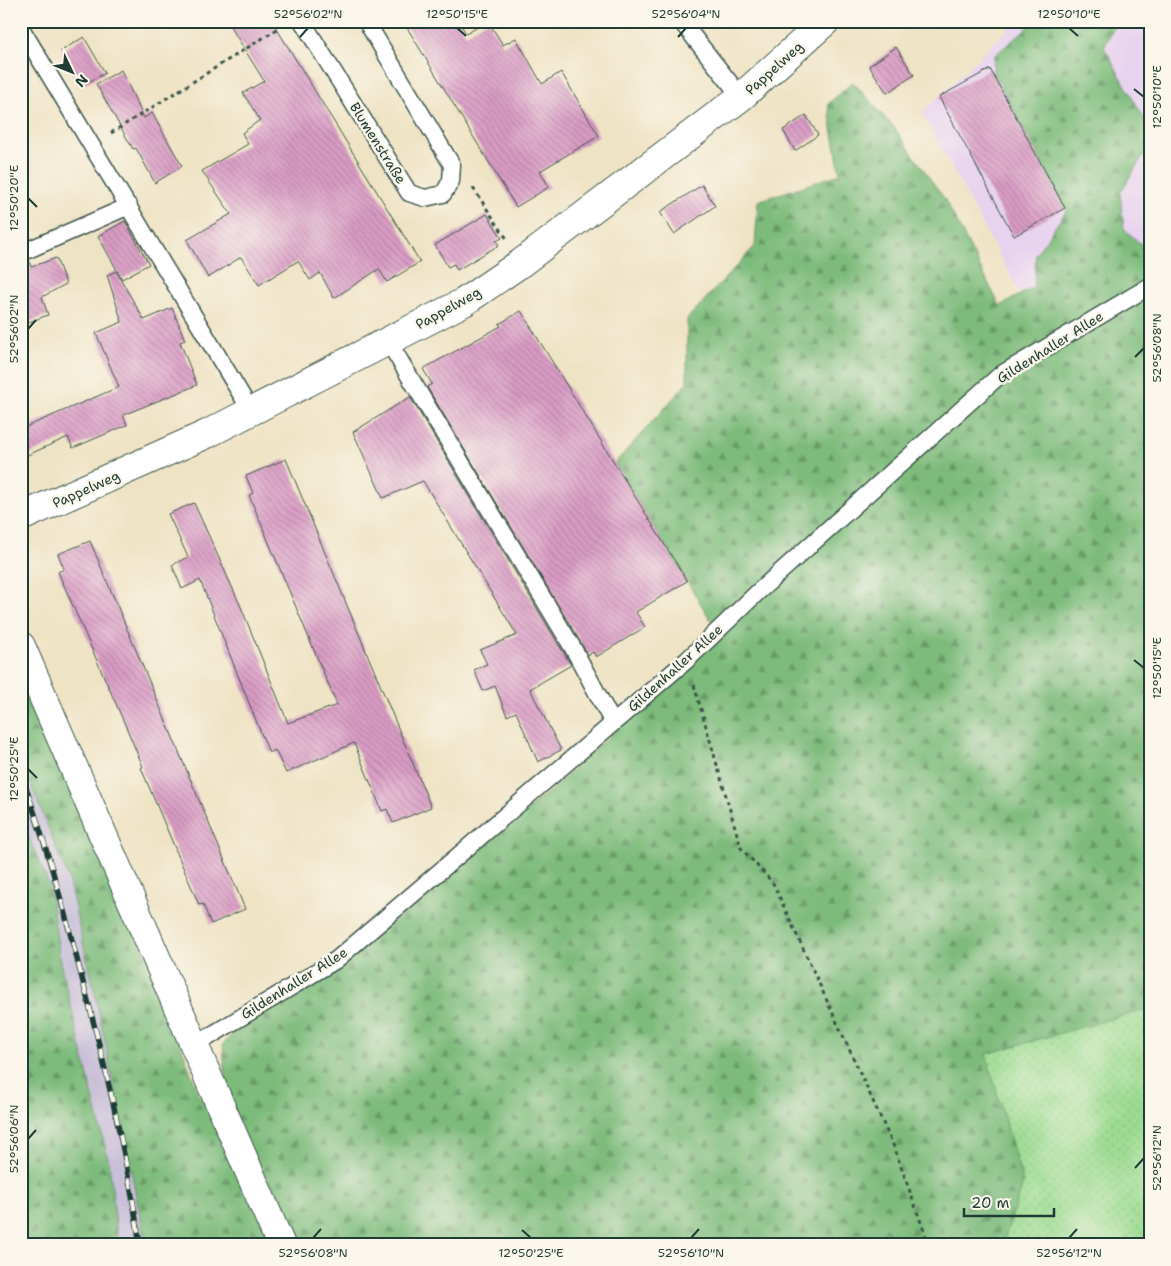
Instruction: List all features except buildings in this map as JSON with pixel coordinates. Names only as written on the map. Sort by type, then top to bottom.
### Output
[{"type":"street","name":"Pappelweg","points":[[21,517],[207,434],[464,302],[521,263],[742,97],[826,21]]},
{"type":"street","points":[[21,646],[281,1245]]},
{"type":"lane","name":"Blumenstraße","points":[[302,21],[409,193],[425,198],[443,194],[451,181],[452,165]]},
{"type":"lane","points":[[366,21],[452,165]]},
{"type":"lane","points":[[681,21],[742,97]]},
{"type":"lane","points":[[21,28],[251,411]]},
{"type":"lane","points":[[21,253],[129,206]]},
{"type":"lane","name":"Gildenhaller Allee","points":[[195,1045],[336,960],[687,660],[759,591],[1000,375],[1150,286]]},
{"type":"lane","points":[[388,341],[573,648],[613,723]]},
{"type":"path","points":[[91,146],[281,26]]},
{"type":"path","points":[[452,165],[468,180],[521,263]]},
{"type":"path","points":[[687,660],[741,848],[773,883],[894,1147],[929,1245]]},
{"type":"shaded area","points":[[1017,21],[1150,21],[1150,299],[1039,329],[922,113]]},
{"type":"shaded area","points":[[21,759],[68,878],[97,1003],[146,1245],[118,1245],[109,1163],[61,966],[49,885],[21,819]]},
{"type":"green space","points":[[1035,21],[1117,21],[1104,47],[1150,129],[1150,144],[1120,193],[1124,229],[1150,252],[1150,1008],[986,1054],[1023,1183],[1002,1245],[146,1245],[97,1003],[68,878],[21,759],[21,666],[154,972],[201,1100],[226,1088],[223,1044],[239,1027],[327,974],[428,894],[552,789],[689,662],[726,635],[710,619],[615,463],[687,383],[687,319],[755,246],[758,201],[840,174],[828,104],[853,82],[895,129],[946,201],[1000,306],[1034,287],[1036,254],[1067,210],[993,71],[994,56]]},
{"type":"green space","points":[[21,819],[49,885],[61,966],[109,1163],[118,1245],[21,1245]]},
{"type":"green space","points":[[1150,1008],[1150,1245],[1002,1245],[1023,1183],[985,1054]]},
{"type":"railway","points":[[21,774],[55,877],[100,1047],[122,1145],[140,1245]]}]
